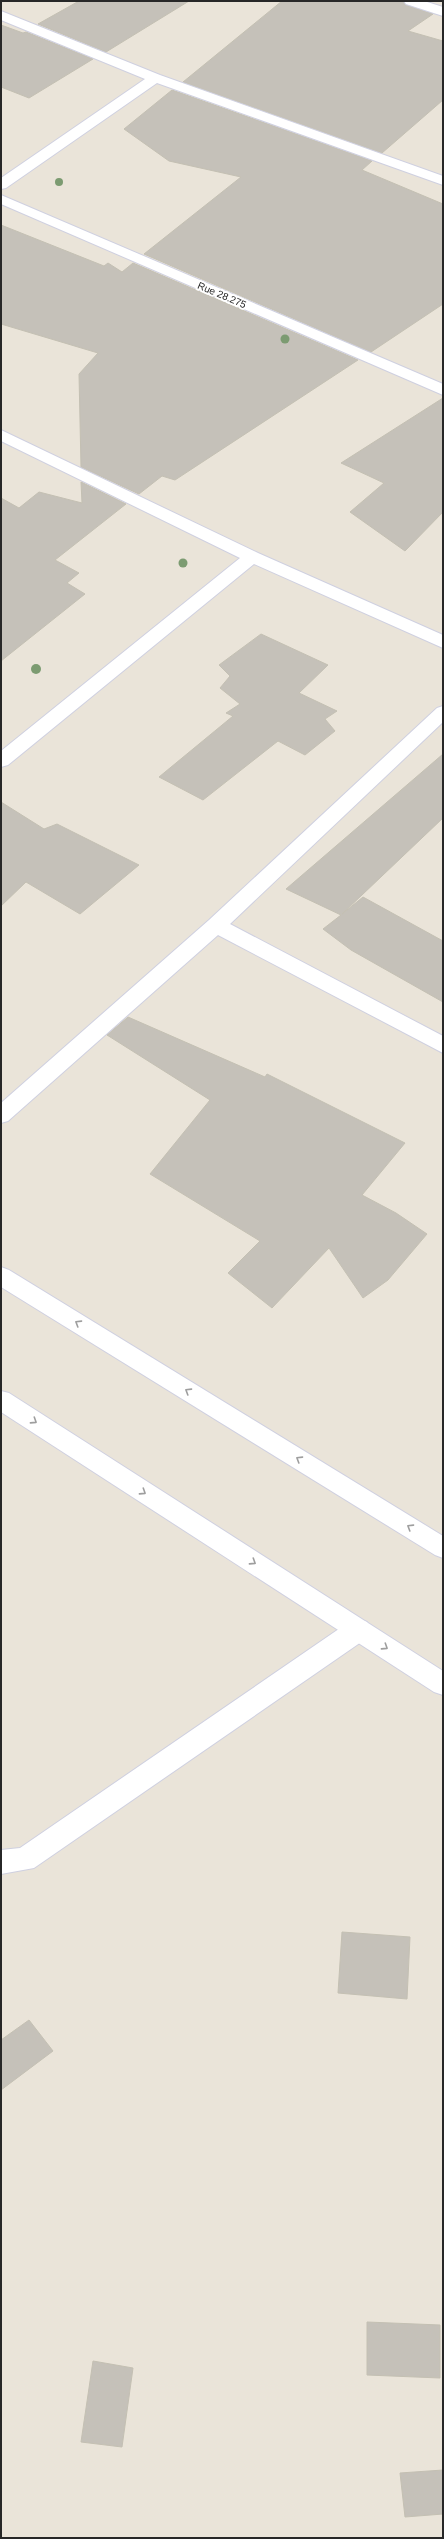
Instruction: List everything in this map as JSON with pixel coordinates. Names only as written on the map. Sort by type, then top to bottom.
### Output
[{"type":"street","points":[[411,1],[443,12]]},
{"type":"street","points":[[1,15],[155,78],[443,181]]},
{"type":"street","points":[[1,185],[155,78]]},
{"type":"street","name":"Rue 28.275","points":[[1,199],[443,390]]},
{"type":"street","points":[[1,435],[252,557],[443,642]]},
{"type":"street","points":[[1,761],[252,557]]},
{"type":"street","points":[[1,1115],[216,925],[443,712]]},
{"type":"street","points":[[216,925],[443,1045]]},
{"type":"street","points":[[1,1276],[443,1548]]},
{"type":"street","points":[[1,1400],[443,1684]]},
{"type":"street","points":[[1,1862],[25,1859],[358,1630]]},
{"type":"building","points":[[79,1],[189,1],[106,52],[38,24]]},
{"type":"building","points":[[282,1],[403,1],[406,5],[433,14],[408,31],[443,41],[443,100],[382,153],[183,82]]},
{"type":"building","points":[[1,25],[23,33],[26,32],[93,59],[29,98],[1,87]]},
{"type":"building","points":[[172,90],[372,161],[362,170],[443,204],[443,304],[371,352],[144,254],[241,177],[169,161],[124,129]]},
{"type":"building","points":[[1,225],[104,266],[108,263],[122,272],[133,263],[358,360],[175,480],[162,476],[139,494],[81,467],[79,374],[98,353],[1,324]]},
{"type":"building","points":[[443,398],[443,512],[405,551],[350,512],[384,483],[341,463]]},
{"type":"building","points":[[81,482],[126,504],[55,560],[79,573],[67,583],[85,594],[1,661],[1,498],[19,508],[39,492],[82,503]]},
{"type":"building","points":[[261,634],[328,665],[299,693],[337,711],[325,719],[335,731],[305,755],[278,741],[203,800],[159,777],[233,716],[226,713],[240,704],[220,688],[230,676],[219,665]]},
{"type":"building","points":[[443,754],[443,818],[342,914],[363,897],[443,941],[443,1002],[351,950],[323,929],[341,915],[286,889]]},
{"type":"building","points":[[1,802],[44,829],[57,824],[139,865],[80,914],[26,882],[1,906]]},
{"type":"building","points":[[128,1017],[265,1077],[267,1074],[405,1143],[362,1195],[396,1213],[427,1234],[388,1280],[363,1298],[329,1248],[272,1308],[228,1273],[260,1241],[150,1174],[210,1100],[107,1035]]},
{"type":"building","points":[[342,1932],[410,1937],[407,1999],[338,1993]]},
{"type":"building","points":[[29,2020],[53,2051],[1,2090],[1,2040]]},
{"type":"building","points":[[367,2322],[440,2325],[440,2378],[367,2375]]},
{"type":"building","points":[[93,2361],[133,2368],[122,2447],[81,2442]]},
{"type":"building","points":[[443,2470],[443,2514],[405,2517],[400,2473]]}]
